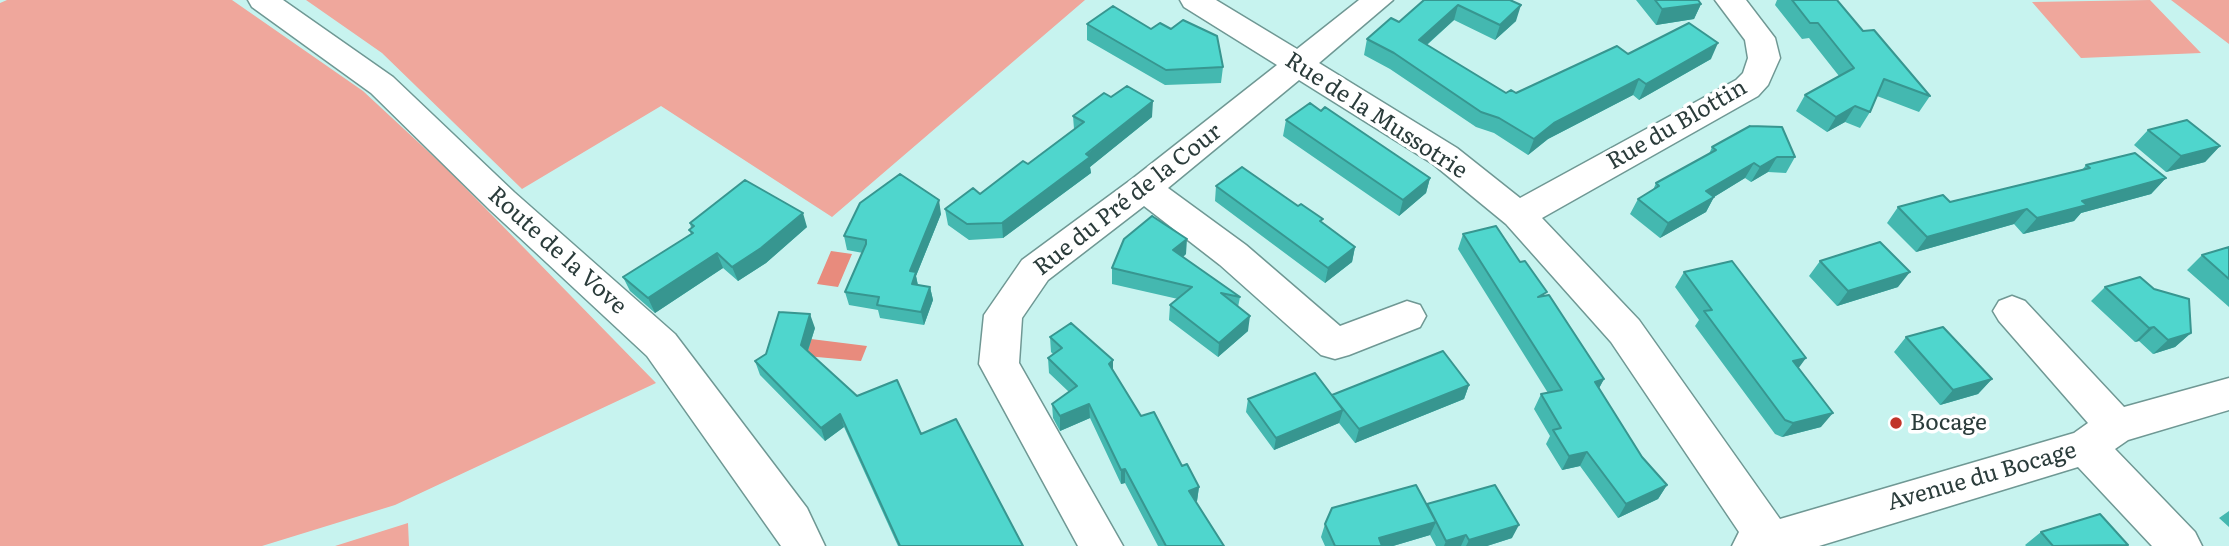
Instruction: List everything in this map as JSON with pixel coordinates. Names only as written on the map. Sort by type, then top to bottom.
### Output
[{"type":"street","name":"Route de la Vove","points":[[263,0],[382,85],[502,201],[661,345],[792,522],[803,546]]},
{"type":"street","name":"Rue de la Mussotrie","points":[[1195,0],[1445,156],[1518,215],[1625,331],[1766,545]]},
{"type":"street","name":"Rue du Pré de la Cour","points":[[1101,546],[999,364],[1003,315],[1035,270],[1144,188],[1378,0]]},
{"type":"street","name":"Rue du Blottin","points":[[1518,215],[1747,88],[1757,78],[1764,58],[1760,38],[1730,0]]},
{"type":"street","points":[[1144,188],[1233,254],[1335,344],[1407,316]]},
{"type":"street","points":[[2012,311],[2180,546]]},
{"type":"street","name":"Avenue du Bocage","points":[[1766,545],[2229,394]]},
{"type":"shaded area","points":[[7,0],[232,0],[363,91],[445,167],[656,383],[395,505],[262,546],[0,546],[0,3]]},
{"type":"shaded area","points":[[306,0],[1085,0],[832,217],[661,106],[522,189],[382,53]]},
{"type":"shaded area","points":[[2150,0],[2201,53],[2081,58],[2032,2]]},
{"type":"shaded area","points":[[2171,0],[2229,0],[2229,44]]},
{"type":"shaded area","points":[[831,251],[852,254],[838,287],[817,284]]},
{"type":"shaded area","points":[[811,339],[867,346],[861,361],[806,356]]},
{"type":"shaded area","points":[[408,523],[409,546],[335,546]]},
{"type":"building","points":[[1424,0],[1510,0],[1521,5],[1500,25],[1458,5],[1419,40],[1506,93],[1511,90],[1516,93],[1617,46],[1628,54],[1689,23],[1718,43],[1646,84],[1639,79],[1554,123],[1534,139],[1499,118],[1481,112],[1394,53],[1367,39],[1391,18],[1399,22]]},
{"type":"building","points":[[1655,0],[1698,0],[1701,4],[1662,9]]},
{"type":"building","points":[[1792,0],[1837,0],[1863,31],[1874,30],[1930,96],[1884,79],[1870,112],[1855,106],[1836,117],[1805,95],[1854,68],[1818,23],[1810,23]]},
{"type":"building","points":[[1113,6],[1151,29],[1160,23],[1171,29],[1183,20],[1217,36],[1223,67],[1166,70],[1087,24]]},
{"type":"building","points":[[1127,86],[1153,101],[1086,154],[1090,157],[1002,223],[967,224],[945,209],[973,188],[980,194],[1023,161],[1028,164],[1084,122],[1073,116],[1104,93],[1111,97]]},
{"type":"building","points":[[1310,103],[1321,111],[1325,107],[1430,178],[1403,200],[1286,120]]},
{"type":"building","points":[[2187,120],[2220,146],[2181,156],[2148,130]]},
{"type":"building","points":[[1750,126],[1782,127],[1795,157],[1777,157],[1760,167],[1754,163],[1706,191],[1714,197],[1668,223],[1638,199],[1659,186],[1656,183],[1716,150],[1712,147]]},
{"type":"building","points":[[2135,153],[2166,178],[2082,201],[2087,205],[2037,218],[2027,209],[1927,237],[1898,207],[1943,195],[1950,202],[2090,168],[2086,165]]},
{"type":"building","points":[[1242,167],[1298,206],[1301,204],[1323,219],[1320,221],[1355,247],[1328,268],[1216,186]]},
{"type":"building","points":[[900,174],[939,200],[910,271],[916,272],[912,284],[930,287],[921,312],[877,305],[879,297],[845,292],[866,240],[844,236],[860,203]]},
{"type":"building","points":[[745,180],[803,213],[761,248],[732,267],[717,253],[648,298],[623,277],[693,233],[689,230],[694,226],[690,223]]},
{"type":"building","points":[[1152,216],[1187,239],[1173,250],[1240,297],[1221,293],[1250,316],[1219,343],[1170,305],[1192,287],[1112,268],[1124,239]]},
{"type":"building","points":[[1496,226],[1520,262],[1525,261],[1547,292],[1538,297],[1549,295],[1604,379],[1595,382],[1642,457],[1667,485],[1626,504],[1587,452],[1569,456],[1553,430],[1561,428],[1541,394],[1562,390],[1463,234]]},
{"type":"building","points":[[1880,242],[1910,272],[1848,291],[1820,261]]},
{"type":"building","points":[[2229,247],[2229,279],[2202,255]]},
{"type":"building","points":[[1732,261],[1806,358],[1793,361],[1833,413],[1793,423],[1785,420],[1704,311],[1712,310],[1684,272]]},
{"type":"building","points":[[2140,277],[2154,289],[2189,299],[2191,333],[2168,340],[2154,327],[2149,328],[2105,287]]},
{"type":"building","points":[[779,312],[810,314],[801,345],[857,396],[897,380],[921,434],[956,419],[1023,546],[900,546],[840,414],[821,428],[755,361],[766,354]]},
{"type":"building","points":[[1071,323],[1113,360],[1109,364],[1141,416],[1154,412],[1182,466],[1187,464],[1199,487],[1189,491],[1224,546],[1166,546],[1125,469],[1121,470],[1089,404],[1060,416],[1052,404],[1077,386],[1048,358],[1062,348],[1050,337]]},
{"type":"building","points":[[1943,327],[1992,379],[1953,390],[1906,337]]},
{"type":"building","points":[[1443,351],[1469,385],[1359,429],[1332,395]]},
{"type":"building","points":[[1315,373],[1343,410],[1276,438],[1248,399]]},
{"type":"building","points":[[1416,485],[1436,522],[1379,538],[1382,546],[1335,546],[1325,524],[1332,508]]},
{"type":"building","points":[[1495,485],[1519,525],[1469,540],[1466,535],[1446,541],[1427,504]]},
{"type":"building","points":[[2100,514],[2128,545],[2053,546],[2041,532]]},
{"type":"place","name":"Bocage","points":[[1896,423]]}]
